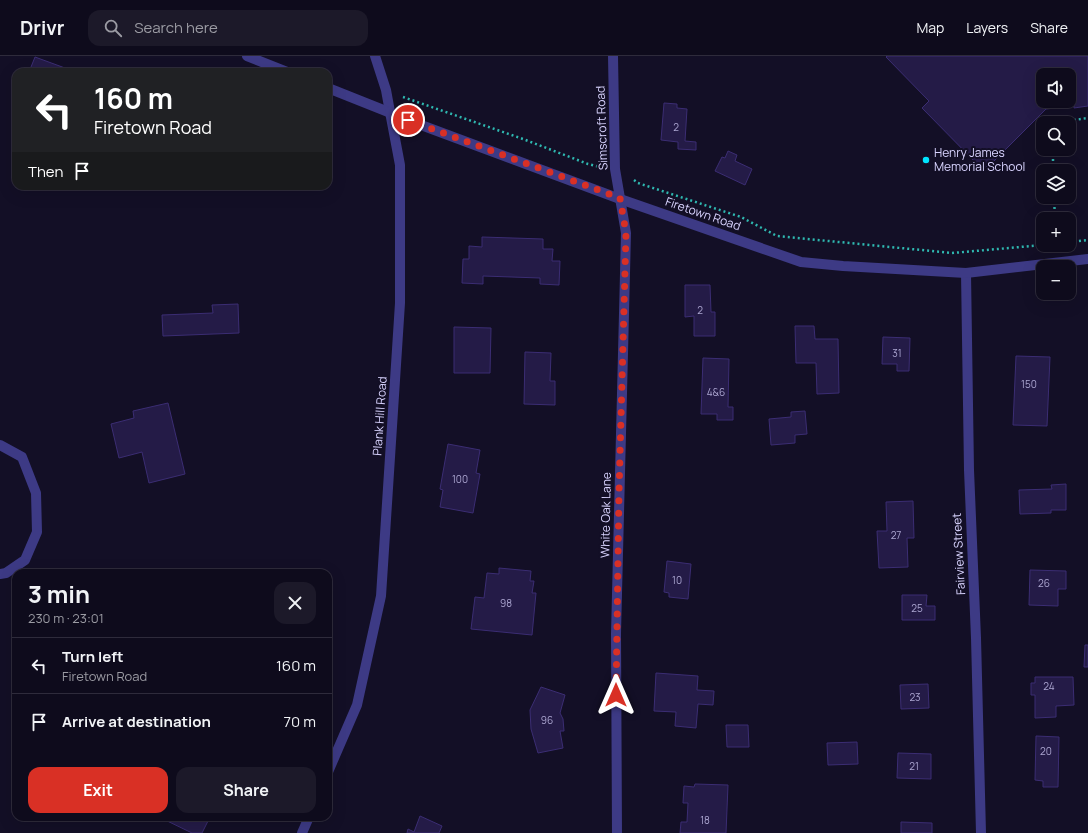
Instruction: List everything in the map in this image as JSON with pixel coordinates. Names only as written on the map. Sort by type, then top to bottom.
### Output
[{"type":"street","points":[[247,56],[277,68]]},
{"type":"street","name":"Plank Hill Road","points":[[332,763],[357,705],[381,596],[400,303],[400,165],[386,90],[375,56]]},
{"type":"street","name":"Simscroft Road","points":[[613,56],[615,169],[620,198]]},
{"type":"street","name":"Firetown Road","points":[[332,90],[421,125],[801,262],[850,267],[966,274],[1088,259]]},
{"type":"street","name":"White Oak Lane","points":[[617,833],[616,634],[626,233],[620,198]]},
{"type":"street","name":"Fairview Street","points":[[966,274],[969,470],[976,638],[981,833]]},
{"type":"street","points":[[0,445],[22,457],[36,493],[37,532],[25,560],[6,573],[0,574]]},
{"type":"street","points":[[302,833],[307,821]]},
{"type":"path","points":[[386,90],[588,164],[615,169],[638,183],[741,217],[777,236],[952,253],[1036,246]]},
{"type":"path","points":[[1076,120],[1088,118]]},
{"type":"path","points":[[1076,241],[1088,240]]},
{"type":"building","points":[[887,56],[1088,56],[1088,106],[1076,108],[1076,68],[1036,68],[1036,108],[1055,108],[1046,109],[1039,116],[1036,116],[1036,119],[991,164],[990,163],[983,170],[922,108],[929,101],[886,57]]},
{"type":"building","points":[[35,57],[65,68],[31,68]]},
{"type":"building","points":[[664,103],[677,104],[677,108],[687,109],[685,141],[696,142],[696,150],[678,149],[678,142],[661,140]]},
{"type":"building","points":[[728,151],[737,155],[735,161],[752,169],[745,185],[715,171],[722,157],[725,158]]},
{"type":"building","points":[[482,237],[543,239],[543,249],[553,249],[552,261],[560,261],[559,285],[540,284],[540,278],[483,276],[483,284],[462,283],[463,259],[469,259],[469,246],[482,247]]},
{"type":"building","points":[[685,285],[710,285],[711,312],[715,312],[715,336],[694,336],[694,316],[685,317]]},
{"type":"building","points":[[238,304],[239,333],[163,336],[162,315],[213,313],[212,305]]},
{"type":"building","points":[[795,326],[814,326],[815,339],[838,339],[839,393],[817,394],[816,363],[796,363]]},
{"type":"building","points":[[454,327],[491,328],[490,373],[454,373]]},
{"type":"building","points":[[883,337],[910,338],[909,371],[897,371],[897,364],[882,364]]},
{"type":"building","points":[[525,352],[551,353],[550,381],[555,381],[555,405],[524,404]]},
{"type":"building","points":[[1016,356],[1050,357],[1047,426],[1013,425]]},
{"type":"building","points":[[703,358],[729,359],[728,407],[733,407],[733,420],[717,420],[717,414],[701,414]]},
{"type":"building","points":[[168,403],[185,474],[149,483],[142,452],[119,458],[111,424],[134,418],[133,411]]},
{"type":"building","points":[[805,411],[807,434],[795,435],[795,443],[771,445],[769,419],[791,417],[791,412]]},
{"type":"building","points":[[448,444],[480,450],[476,473],[480,474],[473,513],[440,507],[443,490],[440,489]]},
{"type":"building","points":[[1066,484],[1066,510],[1051,510],[1051,513],[1020,514],[1019,490],[1052,489],[1051,485]]},
{"type":"building","points":[[913,501],[914,538],[907,538],[908,567],[879,568],[877,531],[887,531],[886,502]]},
{"type":"building","points":[[667,561],[691,564],[688,599],[669,597],[669,593],[664,592]]},
{"type":"building","points":[[499,568],[531,571],[530,581],[534,581],[532,593],[536,593],[532,635],[471,629],[475,597],[484,598],[487,573],[499,574]]},
{"type":"building","points":[[1030,570],[1066,571],[1066,589],[1058,589],[1058,606],[1029,605]]},
{"type":"building","points":[[902,595],[927,595],[926,606],[935,606],[935,620],[902,620]]},
{"type":"building","points":[[1085,645],[1088,645],[1088,667],[1084,667]]},
{"type":"building","points":[[656,673],[698,676],[697,690],[714,691],[713,705],[698,704],[696,728],[675,726],[676,712],[654,711]]},
{"type":"building","points":[[1035,677],[1073,677],[1074,705],[1056,706],[1056,717],[1035,718],[1035,695],[1031,695],[1031,683],[1035,683]]},
{"type":"building","points":[[928,684],[929,708],[901,709],[900,685]]},
{"type":"building","points":[[541,687],[565,695],[560,713],[563,719],[564,731],[560,731],[563,748],[538,753],[531,729],[530,710]]},
{"type":"building","points":[[726,725],[748,725],[749,747],[727,747]]},
{"type":"building","points":[[1036,736],[1059,737],[1058,787],[1043,787],[1043,781],[1035,780]]},
{"type":"building","points":[[857,742],[858,764],[828,765],[827,743]]},
{"type":"building","points":[[898,753],[931,754],[931,779],[897,778]]},
{"type":"building","points":[[695,784],[728,785],[726,833],[680,833],[681,822],[687,822],[688,803],[683,803],[684,786],[694,787]]},
{"type":"building","points":[[420,816],[442,826],[439,833],[407,833],[408,829],[414,832]]},
{"type":"building","points":[[167,821],[208,821],[202,833],[192,833]]},
{"type":"building","points":[[901,822],[932,823],[932,833],[901,833]]},
{"type":"place","name":"Henry James Memorial School","points":[[926,160]]},
{"type":"route","points":[[408,120],[620,198],[626,233],[619,492],[616,695]]}]
